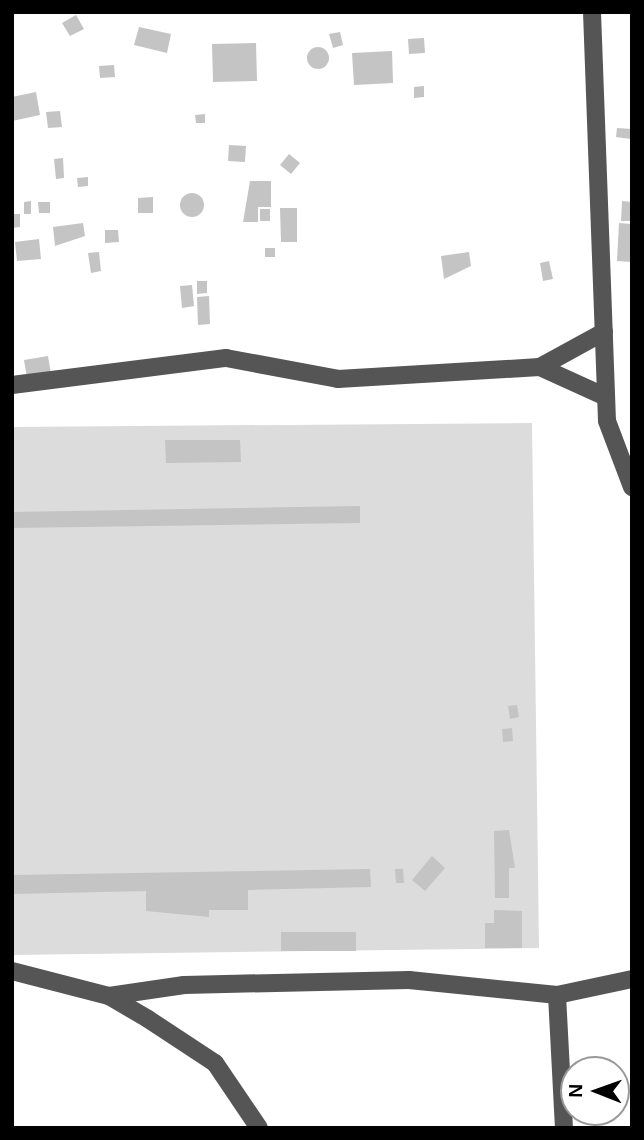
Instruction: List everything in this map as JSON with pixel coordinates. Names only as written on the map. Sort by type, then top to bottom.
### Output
[{"type":"street","points":[[592,12],[606,397],[613,449],[632,487]]},
{"type":"street","points":[[12,385],[226,358],[338,379],[540,367],[604,332]]},
{"type":"street","points":[[540,367],[606,397]]},
{"type":"street","points":[[12,971],[109,996],[215,1063],[259,1128]]},
{"type":"street","points":[[109,996],[184,985],[409,980],[557,995],[632,979]]},
{"type":"street","points":[[557,995],[564,1128]]},
{"type":"shaded area","points":[[532,423],[539,948],[12,955],[12,427]]},
{"type":"building","points":[[76,15],[84,29],[70,36],[62,23]]},
{"type":"building","points":[[139,27],[171,34],[167,53],[134,45]]},
{"type":"building","points":[[340,32],[343,45],[333,48],[329,34]]},
{"type":"building","points":[[424,38],[425,53],[409,54],[408,39]]},
{"type":"building","points":[[256,43],[257,81],[213,82],[212,44]]},
{"type":"building","points":[[318,47],[326,50],[329,58],[326,66],[318,69],[310,66],[307,58],[310,50]]},
{"type":"building","points":[[392,51],[393,83],[354,85],[352,53]]},
{"type":"building","points":[[114,65],[115,77],[100,78],[99,66]]},
{"type":"building","points":[[424,86],[424,97],[414,98],[414,87]]},
{"type":"building","points":[[36,92],[40,115],[12,121],[12,97]]},
{"type":"building","points":[[60,111],[62,127],[48,128],[46,112]]},
{"type":"building","points":[[205,114],[205,123],[196,123],[195,115]]},
{"type":"building","points":[[617,128],[632,129],[631,139],[616,137]]},
{"type":"building","points":[[229,145],[246,146],[245,162],[228,161]]},
{"type":"building","points":[[289,154],[300,163],[291,174],[280,165]]},
{"type":"building","points":[[63,158],[64,178],[56,179],[54,159]]},
{"type":"building","points":[[88,177],[88,186],[78,187],[77,178]]},
{"type":"building","points":[[250,181],[271,181],[271,207],[258,207],[258,222],[243,222]]},
{"type":"building","points":[[192,193],[203,200],[204,205],[197,216],[192,217],[181,210],[180,205],[187,194]]},
{"type":"building","points":[[153,197],[153,213],[138,213],[138,198]]},
{"type":"building","points":[[31,201],[31,214],[24,214],[24,202]]},
{"type":"building","points":[[622,201],[632,202],[632,221],[621,221]]},
{"type":"building","points":[[38,202],[50,202],[50,213],[39,213]]},
{"type":"building","points":[[280,208],[297,208],[297,242],[281,242]]},
{"type":"building","points":[[260,209],[270,209],[270,221],[260,221]]},
{"type":"building","points":[[12,214],[20,214],[20,227],[12,228]]},
{"type":"building","points":[[83,223],[85,236],[55,246],[53,227]]},
{"type":"building","points":[[619,223],[632,224],[631,262],[617,261]]},
{"type":"building","points":[[105,230],[118,230],[119,242],[105,243]]},
{"type":"building","points":[[39,239],[41,259],[17,261],[15,242]]},
{"type":"building","points":[[265,248],[275,248],[275,257],[265,257]]},
{"type":"building","points":[[99,252],[101,271],[91,273],[88,253]]},
{"type":"building","points":[[469,252],[471,266],[444,279],[441,256]]},
{"type":"building","points":[[549,261],[553,279],[543,281],[540,263]]},
{"type":"building","points":[[197,281],[207,281],[207,293],[197,294]]},
{"type":"building","points":[[192,285],[194,306],[182,308],[180,286]]},
{"type":"building","points":[[209,296],[210,324],[198,325],[197,297]]},
{"type":"building","points":[[48,356],[51,374],[27,378],[24,360]]},
{"type":"building","points":[[165,440],[240,440],[241,462],[166,463]]},
{"type":"building","points":[[360,506],[360,523],[12,528],[12,512]]},
{"type":"building","points":[[517,705],[519,717],[510,719],[508,706]]},
{"type":"building","points":[[512,728],[513,741],[503,742],[502,729]]},
{"type":"building","points":[[509,830],[515,868],[509,868],[509,898],[495,898],[494,831]]},
{"type":"building","points":[[432,856],[445,868],[425,891],[412,880]]},
{"type":"building","points":[[370,869],[371,887],[248,890],[248,910],[209,910],[209,917],[146,911],[146,891],[12,894],[12,875]]},
{"type":"building","points":[[395,869],[403,869],[404,883],[396,883]]},
{"type":"building","points":[[494,910],[522,911],[522,948],[485,948],[485,923],[494,923]]},
{"type":"building","points":[[281,932],[356,932],[356,951],[281,951]]}]
